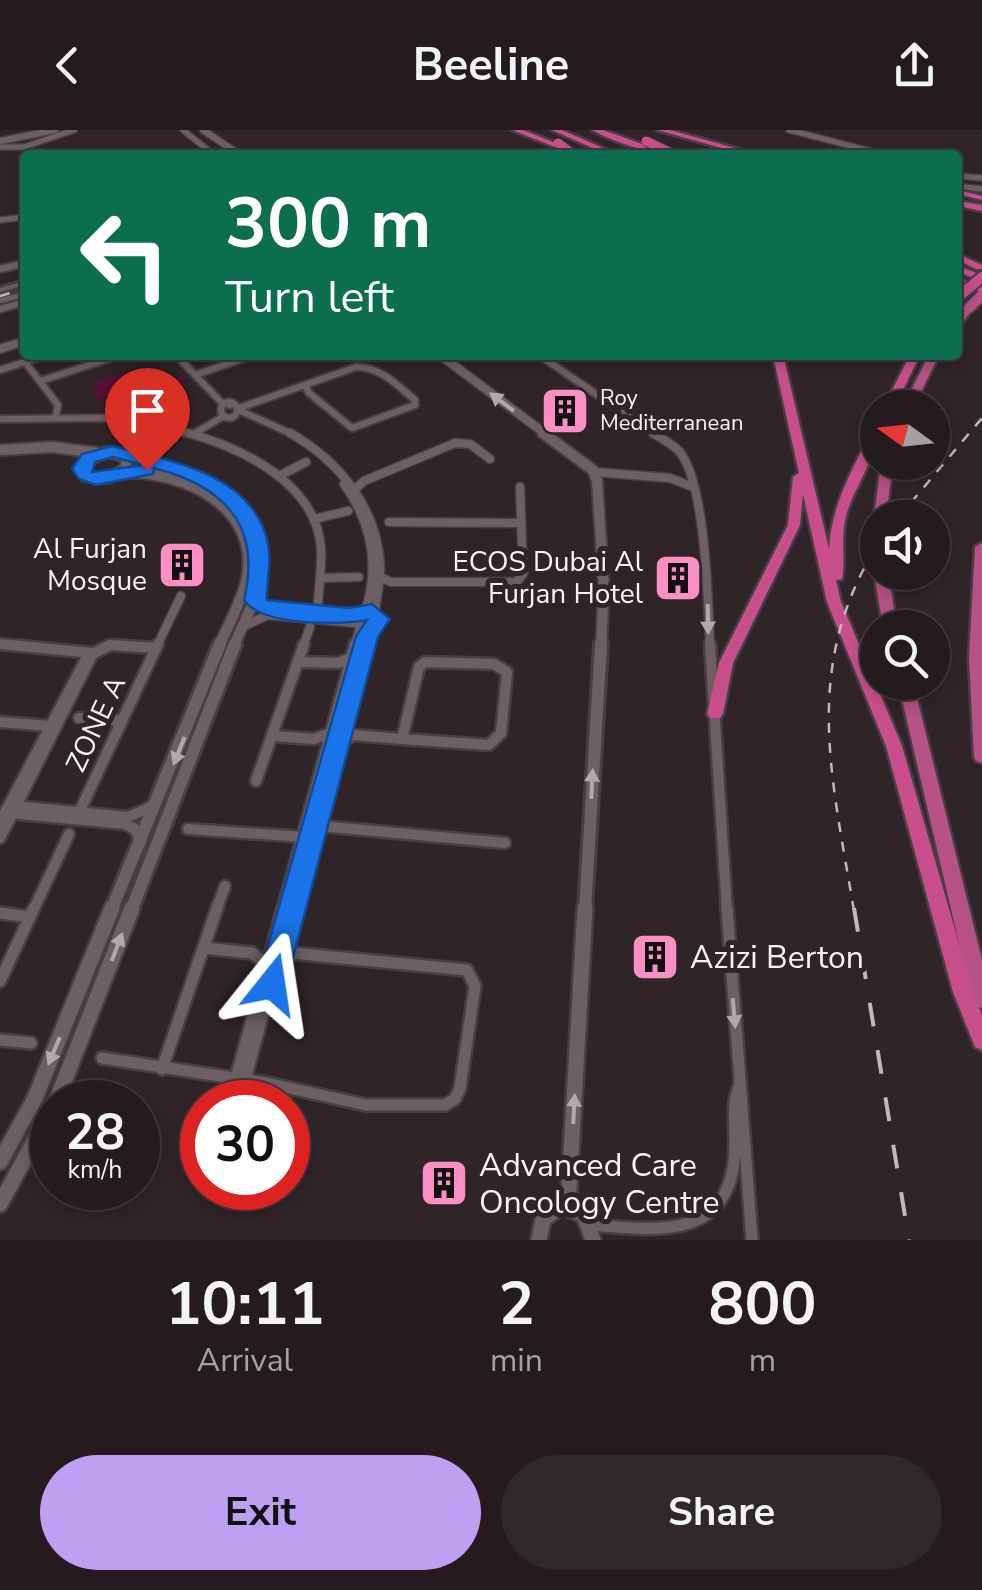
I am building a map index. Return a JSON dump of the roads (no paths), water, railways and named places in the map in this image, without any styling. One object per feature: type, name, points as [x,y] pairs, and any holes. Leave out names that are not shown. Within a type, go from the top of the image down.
[{"type":"highway","points":[[516,130],[569,150]]},
{"type":"highway","points":[[535,130],[567,150]]},
{"type":"highway","points":[[556,130],[603,150]]},
{"type":"highway","points":[[582,130],[632,150]]},
{"type":"highway","points":[[596,130],[662,150]]},
{"type":"highway","points":[[624,130],[665,150]]},
{"type":"highway","points":[[661,130],[737,150]]},
{"type":"highway","points":[[962,291],[981,272]]},
{"type":"highway","points":[[962,316],[982,296]]},
{"type":"highway","points":[[779,360],[835,606],[899,763],[963,992],[982,1040]]},
{"type":"highway","points":[[897,390],[912,360]]},
{"type":"highway","points":[[916,390],[931,360]]},
{"type":"highway","points":[[851,640],[835,566],[835,529],[844,497],[860,465]]},
{"type":"highway","points":[[715,714],[726,664],[794,525],[802,468]]},
{"type":"highway","points":[[982,547],[976,658],[982,757]]},
{"type":"highway","points":[[908,700],[982,999]]},
{"type":"street","points":[[0,144],[55,130]]},
{"type":"street","points":[[0,144],[28,146],[74,130]]},
{"type":"street","points":[[183,130],[208,150]]},
{"type":"street","points":[[203,130],[233,150]]},
{"type":"street","points":[[789,130],[867,150]]},
{"type":"street","points":[[19,137],[33,150]]},
{"type":"street","points":[[0,370],[31,360]]},
{"type":"street","points":[[40,381],[104,360]]},
{"type":"street","points":[[181,360],[227,410],[290,437],[349,491],[364,518],[372,550],[372,582],[335,738],[240,1079]]},
{"type":"street","points":[[195,375],[238,360]]},
{"type":"street","points":[[446,360],[596,477],[673,477],[689,470]]},
{"type":"street","points":[[546,360],[678,450],[689,470],[707,566],[752,1240]]},
{"type":"street","points":[[25,362],[58,405],[56,416]]},
{"type":"street","points":[[195,433],[227,410],[290,390],[307,389],[366,365],[415,402],[411,409],[352,428],[307,389]]},
{"type":"street","points":[[252,404],[252,416]]},
{"type":"street","points":[[227,410],[252,416],[294,435],[355,489],[374,527],[379,582],[364,619],[335,738]]},
{"type":"street","points":[[0,420],[56,416],[129,421],[195,433],[234,446],[281,476],[314,519],[323,552],[318,603]]},
{"type":"street","points":[[355,489],[364,481],[458,442],[470,444],[490,459]]},
{"type":"street","points":[[0,453],[52,447],[112,452],[192,472],[234,500],[260,546],[261,576],[244,626],[140,844],[35,1098],[0,1162]]},
{"type":"street","points":[[0,453],[61,455],[82,465]]},
{"type":"street","points":[[82,465],[100,453]]},
{"type":"street","points":[[122,472],[128,466],[127,456]]},
{"type":"street","points":[[281,476],[306,462]]},
{"type":"street","points":[[64,1080],[203,710],[242,596],[248,566],[247,543],[225,506],[193,483],[159,471],[122,472],[96,479],[82,472],[82,465]]},
{"type":"street","points":[[568,1206],[604,584],[596,477]]},
{"type":"street","points":[[673,477],[692,486]]},
{"type":"street","points":[[348,481],[364,481]]},
{"type":"street","points":[[379,582],[517,582],[522,574],[520,488]]},
{"type":"street","points":[[314,519],[348,511]]},
{"type":"street","points":[[389,522],[521,523]]},
{"type":"street","points":[[323,578],[360,577]]},
{"type":"street","name":"ZONE A","points":[[77,816],[181,596]]},
{"type":"street","points":[[255,600],[270,610],[364,619]]},
{"type":"street","points":[[244,626],[268,615],[364,619]]},
{"type":"street","points":[[256,782],[310,626]]},
{"type":"street","name":"ZONE A","points":[[0,644],[92,652],[110,644],[156,648]]},
{"type":"street","points":[[0,838],[8,812],[92,652]]},
{"type":"street","points":[[299,662],[338,663],[354,656]]},
{"type":"street","points":[[274,736],[354,735],[484,746],[494,743],[501,733],[507,672],[494,664],[425,662],[419,668],[402,738]]},
{"type":"street","points":[[338,663],[350,672]]},
{"type":"street","points":[[79,718],[122,721]]},
{"type":"street","points":[[0,722],[53,727]]},
{"type":"street","points":[[314,738],[354,735]]},
{"type":"street","points":[[8,812],[134,816],[160,799]]},
{"type":"street","points":[[77,816],[125,824],[136,829],[140,844]]},
{"type":"street","points":[[188,829],[309,831],[504,843]]},
{"type":"street","points":[[0,981],[69,834]]},
{"type":"street","points":[[162,1069],[224,886]]},
{"type":"street","points":[[0,913],[30,917]]},
{"type":"street","points":[[240,1079],[268,965],[278,946]]},
{"type":"street","points":[[102,1058],[240,1079],[340,1101],[392,1107],[445,1105],[455,1099],[460,1088],[475,986],[467,970],[278,946],[252,953],[204,948]]},
{"type":"street","points":[[252,953],[268,965]]},
{"type":"street","points":[[0,1040],[30,1044]]},
{"type":"street","points":[[539,1240],[546,1214],[556,1207],[568,1206],[584,1214],[592,1233],[683,1232],[719,1212],[731,1193],[734,1179],[734,1104],[740,1084]]},
{"type":"street","points":[[0,1204],[30,1150]]},
{"type":"railway","points":[[0,296],[20,290]]},
{"type":"railway","points":[[913,500],[982,418]]},
{"type":"railway","points":[[854,911],[838,814],[829,723],[839,634],[860,578]]},
{"type":"railway","points":[[854,908],[909,1240]]},
{"type":"place","name":"Roy Mediterranean","points":[[565,411]]},
{"type":"place","name":"Al Furjan Mosque","points":[[182,565]]},
{"type":"place","name":"ECOS Dubai Al Furjan Hotel","points":[[678,578]]},
{"type":"place","name":"Azizi Berton","points":[[655,957]]},
{"type":"place","name":"Advanced Care Oncology Centre","points":[[444,1183]]}]
